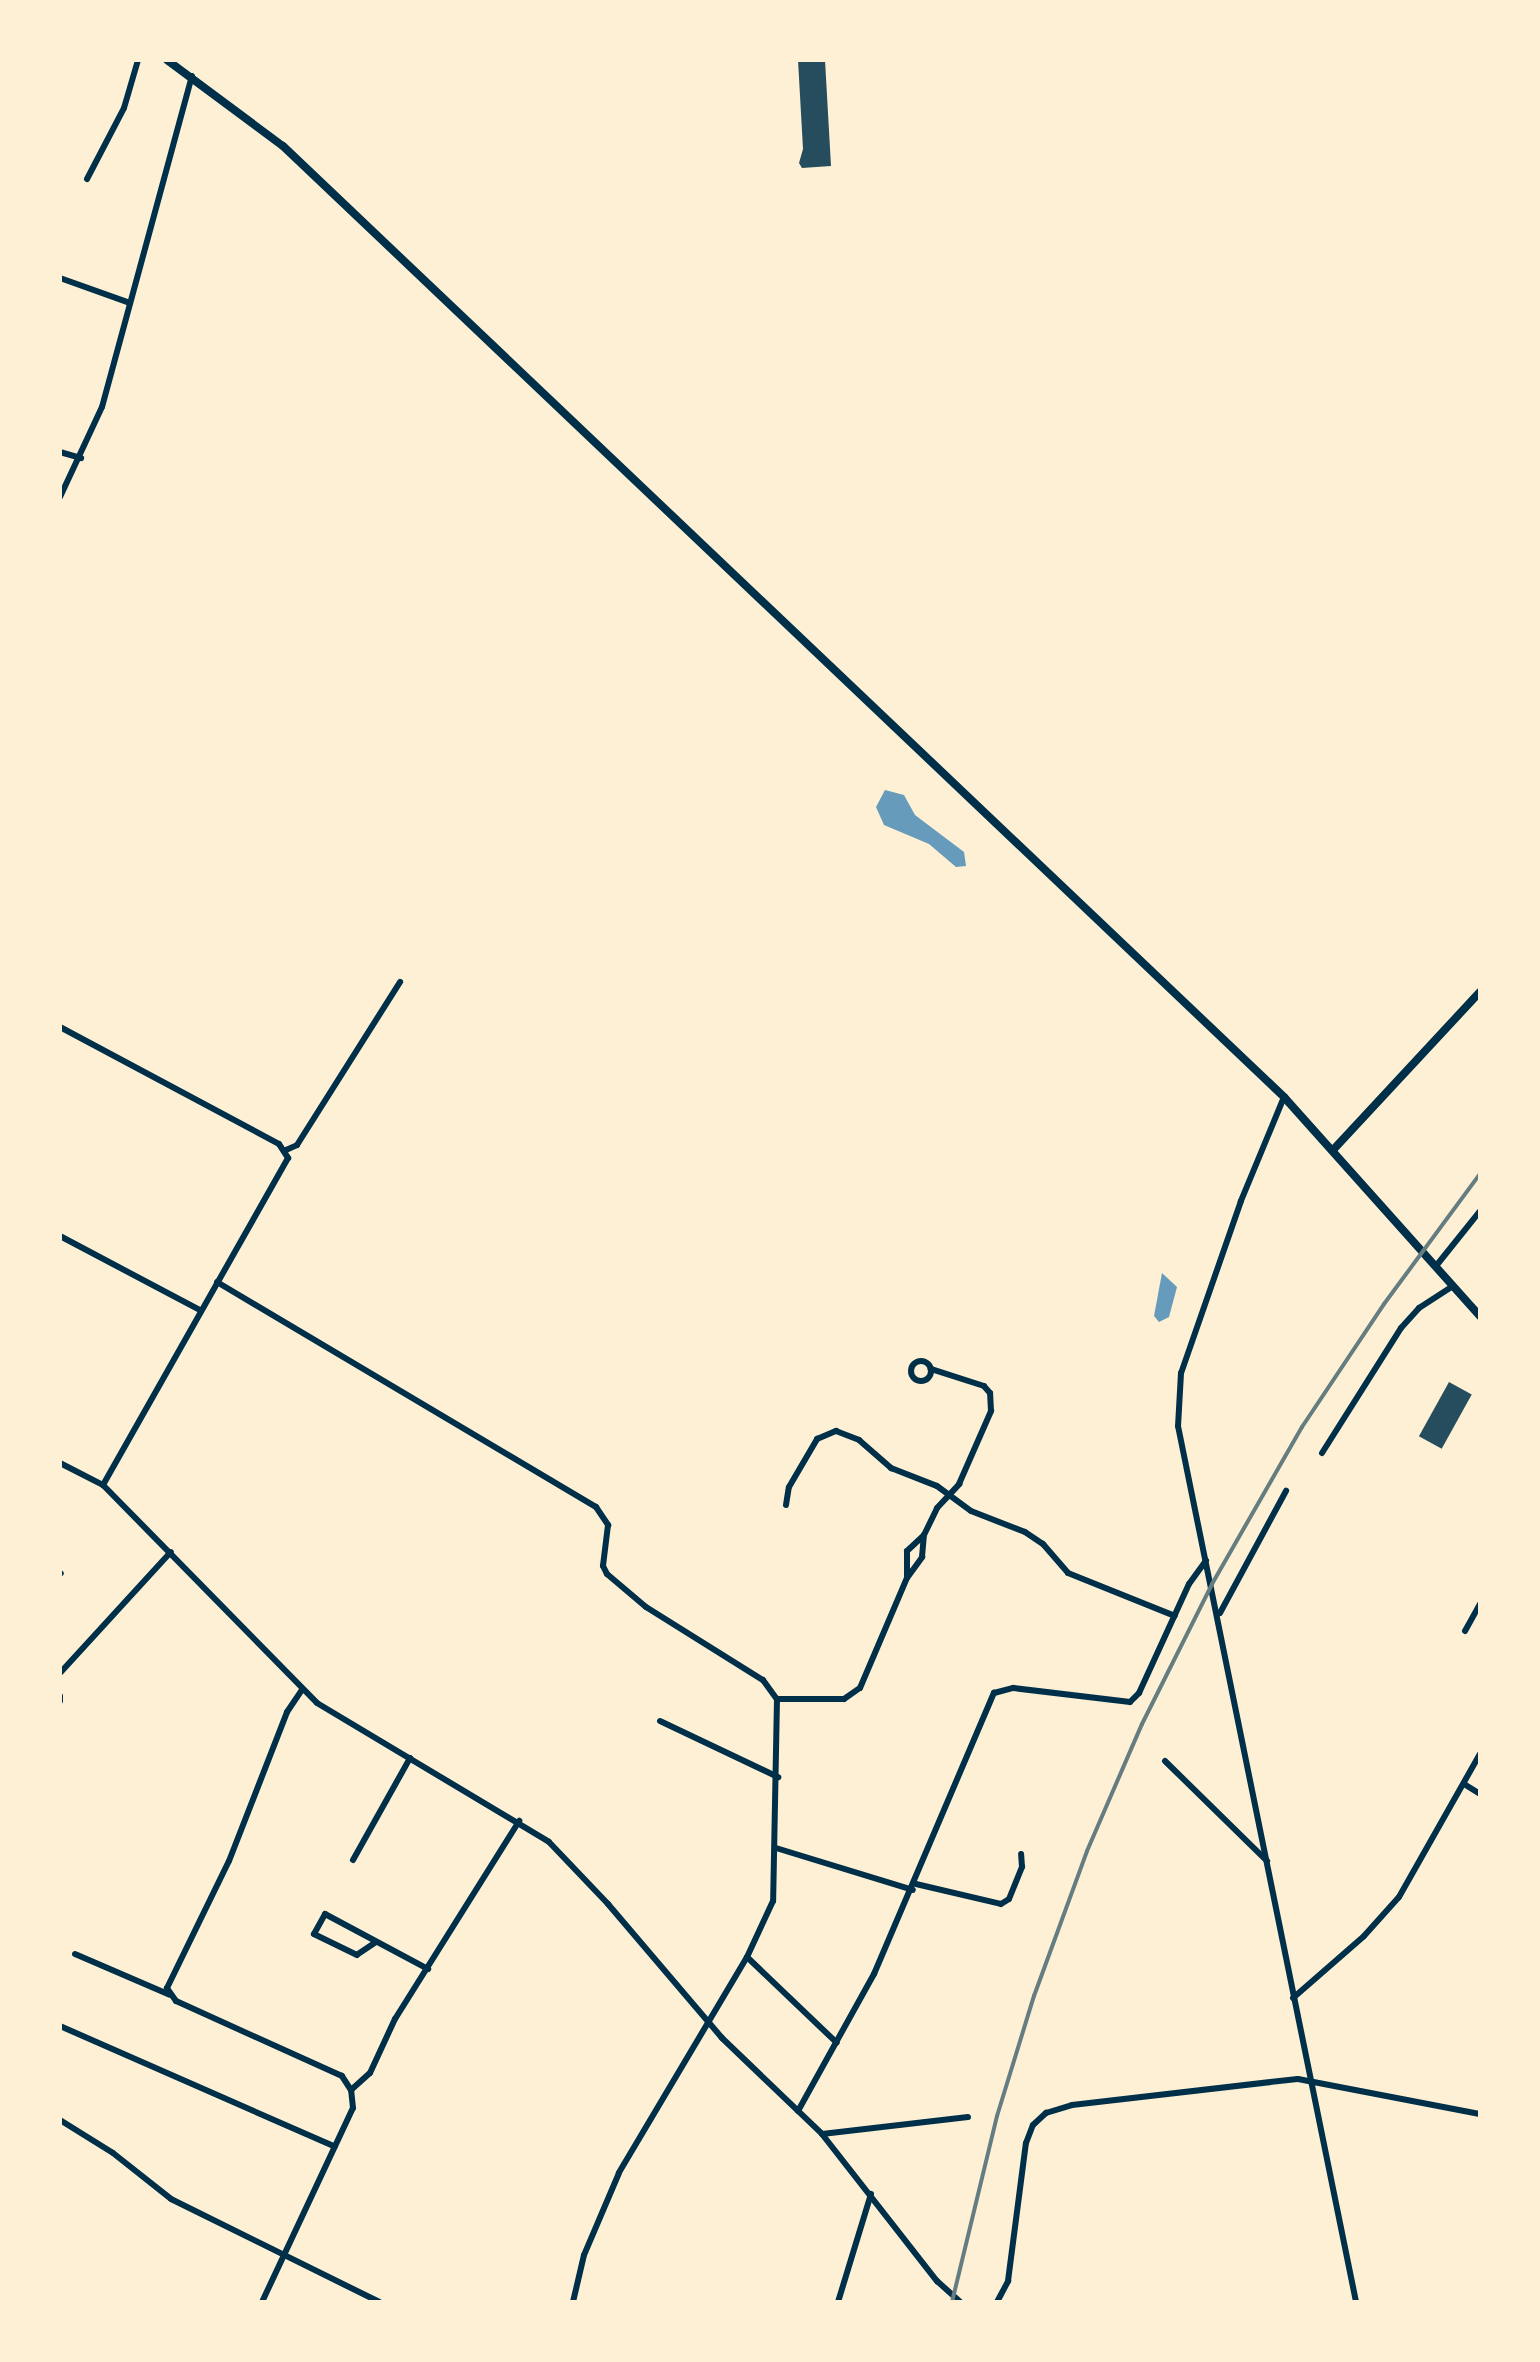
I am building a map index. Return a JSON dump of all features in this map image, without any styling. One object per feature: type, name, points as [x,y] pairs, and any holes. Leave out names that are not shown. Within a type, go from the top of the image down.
[{"type":"street","points":[[87,179],[124,108],[138,60]]},
{"type":"street","points":[[167,60],[257,125],[1284,1097],[1480,1316]]},
{"type":"street","points":[[60,496],[102,407],[192,76]]},
{"type":"street","points":[[60,278],[130,304]]},
{"type":"street","points":[[60,452],[81,458]]},
{"type":"street","points":[[286,1150],[297,1145],[400,982]]},
{"type":"street","points":[[1333,1150],[1479,994]]},
{"type":"street","points":[[60,1028],[286,1150]]},
{"type":"street","points":[[1284,1097],[1241,1200],[1181,1373],[1178,1426],[1220,1614],[1356,2302]]},
{"type":"street","points":[[103,1486],[285,1166],[286,1150]]},
{"type":"street","points":[[1436,1266],[1480,1211]]},
{"type":"street","points":[[60,1236],[200,1310]]},
{"type":"street","points":[[217,1282],[596,1507],[608,1525],[603,1566],[607,1574],[646,1607],[762,1680],[777,1699],[774,1901],[747,1957],[620,2173],[584,2255],[573,2302]]},
{"type":"street","points":[[1322,1453],[1400,1328],[1419,1308],[1453,1286]]},
{"type":"street","points":[[907,1578],[907,1552],[924,1535],[948,1494],[959,1484],[992,1403],[984,1386],[931,1369]]},
{"type":"street","points":[[786,1505],[798,1470],[817,1439],[829,1431],[859,1440],[891,1468],[1044,1544],[1068,1572],[1175,1616]]},
{"type":"street","points":[[60,1462],[103,1486],[302,1690],[518,1822],[566,1858],[708,2022],[822,2134],[937,2281],[960,2302]]},
{"type":"street","points":[[1220,1614],[1286,1491]]},
{"type":"street","points":[[777,1699],[852,1696],[860,1688],[907,1578],[922,1557],[924,1535]]},
{"type":"street","points":[[60,1673],[171,1552]]},
{"type":"street","points":[[798,2111],[837,2043],[914,1887],[994,1693],[1012,1688],[1130,1702],[1139,1693],[1189,1584],[1207,1560]]},
{"type":"street","points":[[1464,1631],[1480,1604]]},
{"type":"street","points":[[171,1996],[168,1979],[229,1861],[288,1712],[302,1690]]},
{"type":"street","points":[[660,1721],[778,1777]]},
{"type":"street","points":[[1293,1998],[1364,1936],[1399,1897],[1480,1754]]},
{"type":"street","points":[[353,1860],[410,1758]]},
{"type":"street","points":[[1165,1761],[1267,1862]]},
{"type":"street","points":[[1464,1784],[1480,1794]]},
{"type":"street","points":[[351,2090],[370,2073],[395,2019],[518,1822]]},
{"type":"street","points":[[776,1848],[914,1887],[1001,1904],[1010,1899],[1021,1854]]},
{"type":"street","points":[[376,1942],[357,1955],[314,1934],[325,1914],[428,1969]]},
{"type":"street","points":[[75,1954],[342,2076],[351,2090],[353,2108],[262,2302]]},
{"type":"street","points":[[747,1957],[837,2043]]},
{"type":"street","points":[[60,2026],[335,2147]]},
{"type":"street","points":[[997,2302],[1008,2282],[1026,2143],[1033,2126],[1046,2112],[1072,2105],[1311,2080],[1480,2114]]},
{"type":"street","points":[[822,2134],[968,2117]]},
{"type":"street","points":[[60,2120],[113,2152],[172,2198],[380,2302]]},
{"type":"street","points":[[838,2302],[871,2193]]},
{"type":"water","points":[[885,790],[904,795],[915,815],[964,852],[966,866],[956,867],[929,844],[884,825],[876,807]]},
{"type":"water","points":[[1162,1273],[1177,1287],[1169,1317],[1159,1322],[1154,1316]]},
{"type":"building","points":[[798,60],[825,60],[831,166],[802,168],[799,163],[803,149]]},
{"type":"building","points":[[1449,1382],[1472,1395],[1442,1449],[1419,1436]]},
{"type":"railway","points":[[952,2302],[997,2116],[1034,1996],[1087,1851],[1142,1724],[1212,1584],[1302,1427],[1384,1304],[1480,1174]]}]
